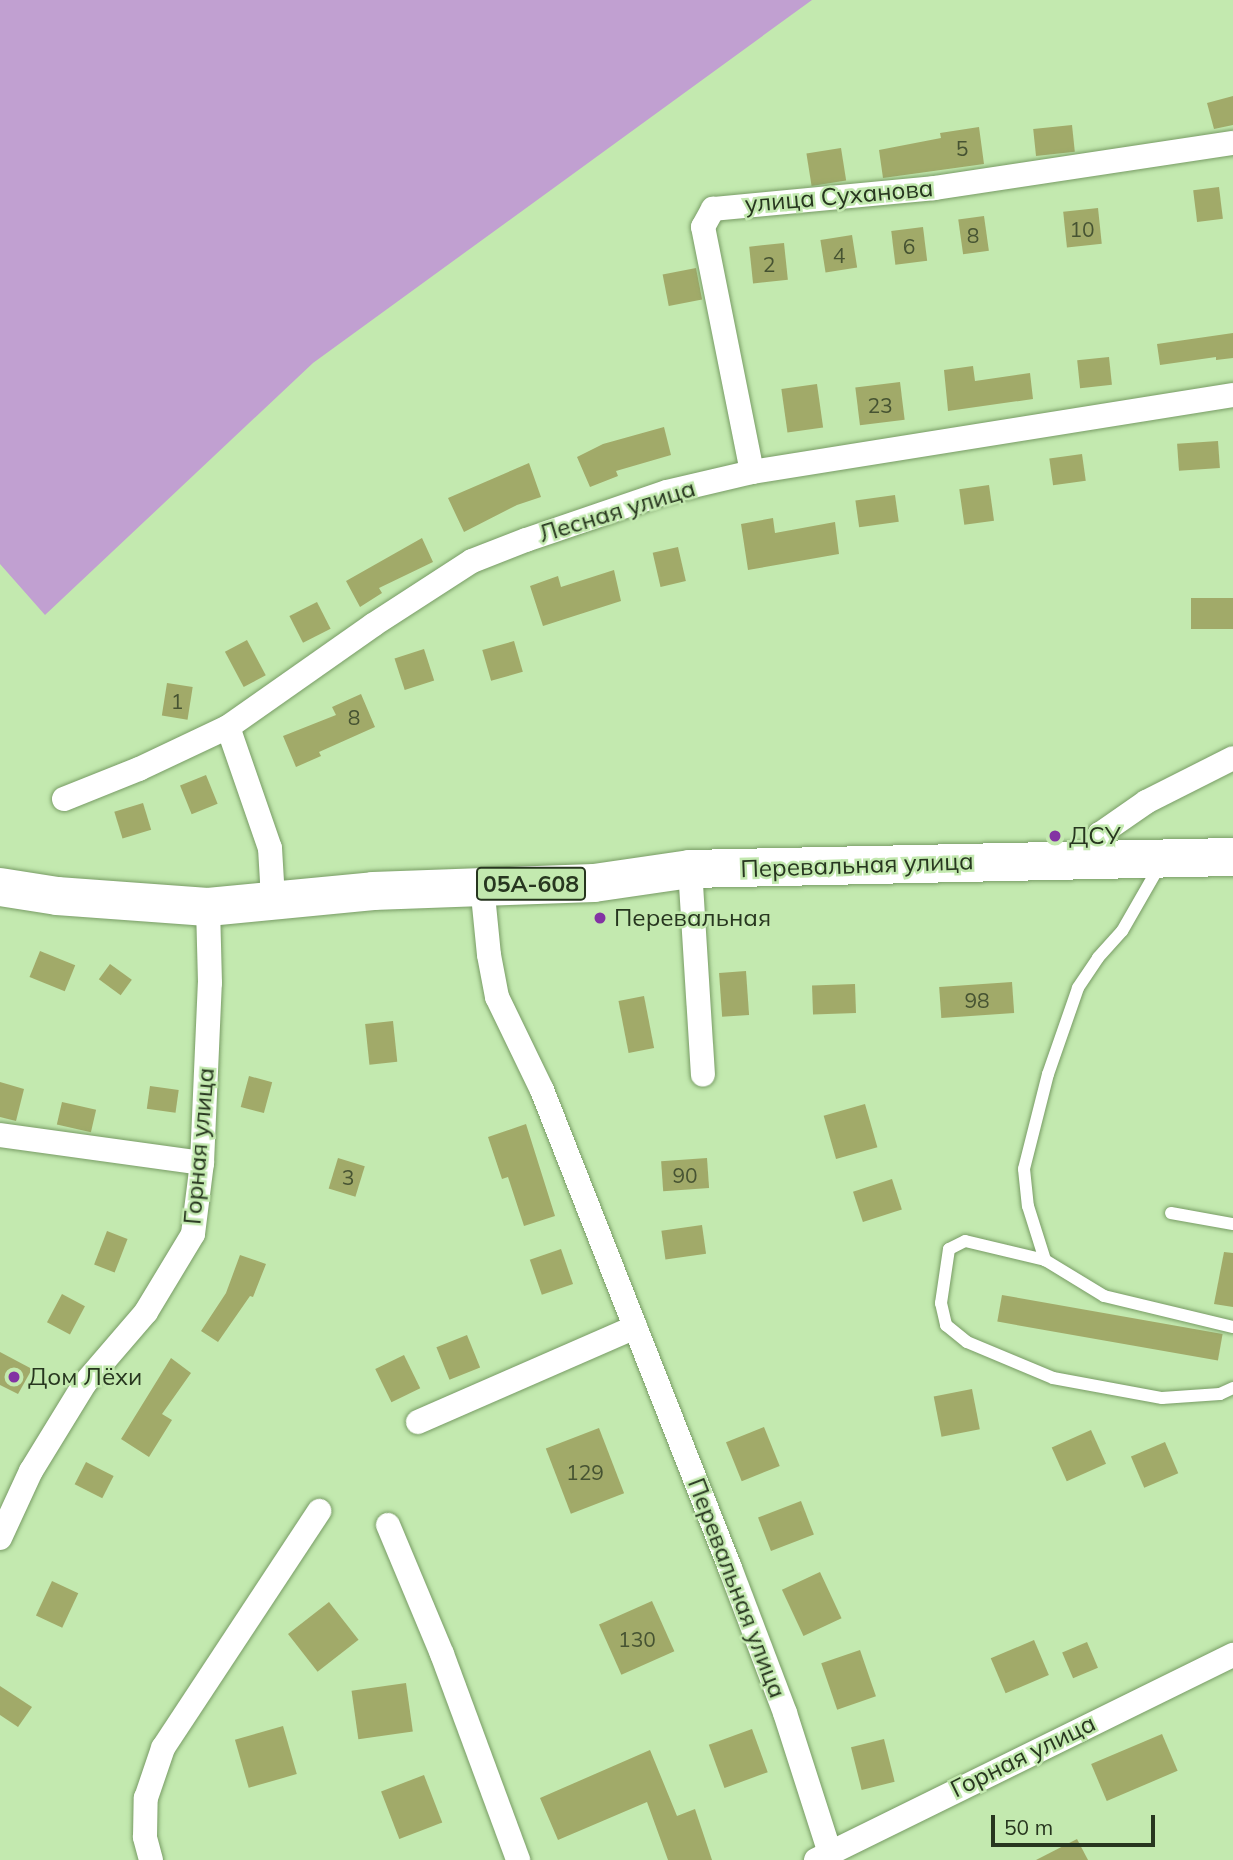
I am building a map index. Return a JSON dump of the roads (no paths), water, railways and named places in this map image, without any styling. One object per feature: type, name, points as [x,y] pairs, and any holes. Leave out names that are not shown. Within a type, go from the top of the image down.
[{"type":"highway","name":"Перевальная улица","points":[[0,887],[57,896],[208,907],[273,898],[482,885],[594,883],[690,869],[1233,857]]},
{"type":"street","name":"улица Суханова","points":[[752,472],[703,227],[713,209],[934,188],[1233,143]]},
{"type":"street","name":"Лесная улица","points":[[64,799],[139,769],[228,727],[373,625],[472,561],[667,492],[752,472],[1233,395]]},
{"type":"street","points":[[228,727],[270,848],[273,898]]},
{"type":"street","points":[[1094,859],[1100,834],[1146,802],[1233,758]]},
{"type":"street","points":[[690,869],[703,1075]]},
{"type":"street","name":"Перевальная улица","points":[[482,885],[489,954],[498,997],[542,1090],[785,1713],[823,1856]]},
{"type":"street","name":"Горная улица","points":[[0,1538],[32,1471],[85,1383],[146,1312],[193,1234],[202,1163],[210,983],[208,907]]},
{"type":"street","points":[[0,1135],[202,1163]]},
{"type":"street","points":[[418,1422],[635,1327]]},
{"type":"street","points":[[152,1860],[145,1837],[146,1798],[163,1748],[319,1511]]},
{"type":"street","points":[[388,1525],[442,1654],[518,1860]]},
{"type":"street","name":"Горная улица","points":[[823,1856],[1233,1655]]},
{"type":"lane","points":[[1045,1261],[1028,1206],[1024,1170],[1048,1074],[1078,988],[1098,958],[1122,931],[1164,859]]},
{"type":"lane","points":[[1171,1213],[1233,1224]]},
{"type":"lane","points":[[1233,1327],[1104,1296],[1045,1261],[965,1241],[948,1250],[941,1303],[946,1325],[967,1342],[1053,1378],[1162,1398],[1220,1394],[1233,1388]]},
{"type":"place","name":"ДСУ","points":[[1055,836]]},
{"type":"place","name":"Перевальная","points":[[600,918]]},
{"type":"place","name":"Дом Лёхи","points":[[14,1377]]}]
